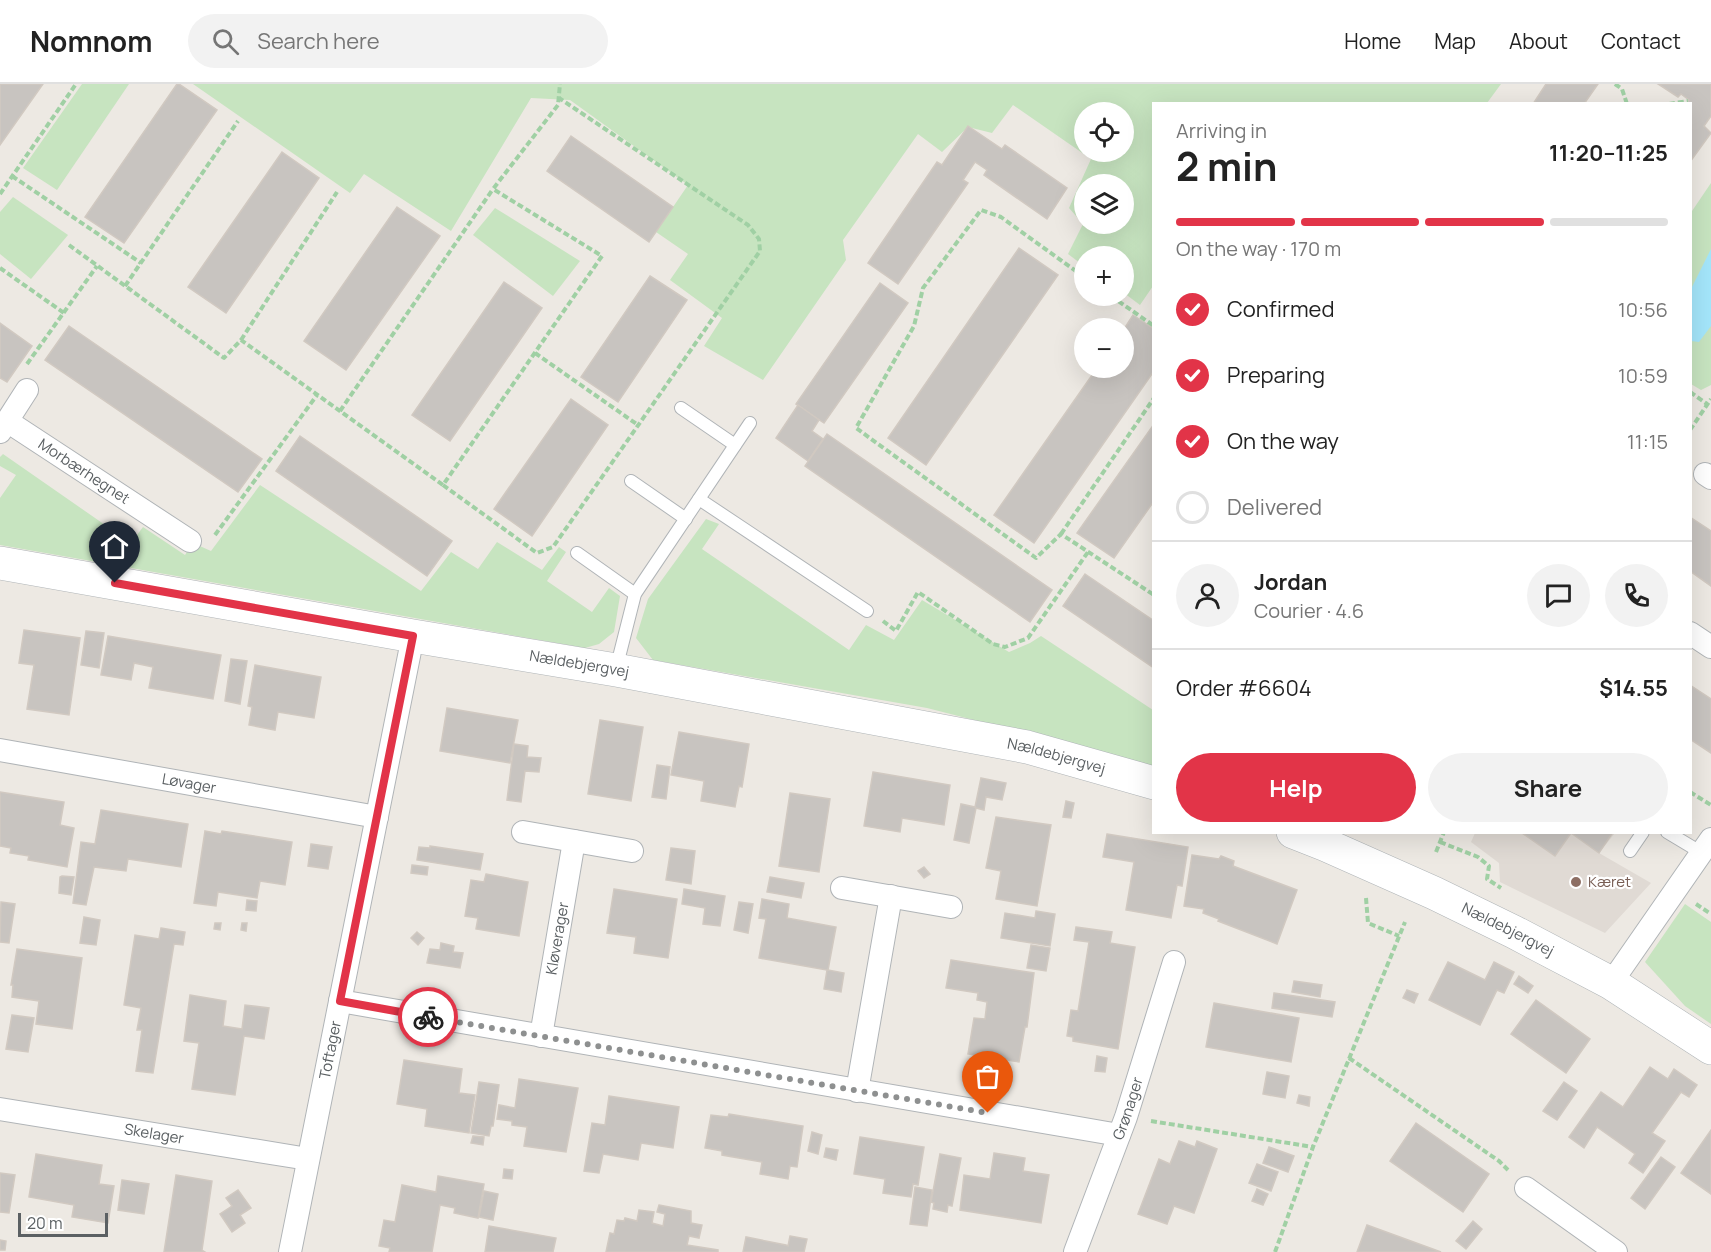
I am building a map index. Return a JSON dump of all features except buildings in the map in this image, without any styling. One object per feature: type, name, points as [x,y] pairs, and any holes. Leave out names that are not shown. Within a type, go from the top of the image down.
[{"type":"street","name":"Morbærhegnet","points":[[27,390],[4,427],[190,541]]},
{"type":"street","name":"Nældebjergvej","points":[[0,563],[616,670],[1027,747],[1152,782]]},
{"type":"street","points":[[1692,634],[1711,647]]},
{"type":"street","name":"Toftager","points":[[290,1252],[413,636]]},
{"type":"street","name":"Løvager","points":[[0,750],[377,817]]},
{"type":"street","points":[[523,832],[632,850]]},
{"type":"street","name":"Nældebjergvej","points":[[1303,834],[1329,839],[1356,858],[1434,893],[1611,982],[1711,1048]]},
{"type":"street","name":"Kløverager","points":[[540,1036],[574,841]]},
{"type":"street","points":[[1611,982],[1706,846]]},
{"type":"street","points":[[842,888],[951,907]]},
{"type":"street","points":[[857,1091],[891,896]]},
{"type":"street","name":"Grønager","points":[[1075,1252],[1122,1126],[1174,962]]},
{"type":"street","points":[[340,1001],[857,1091],[1122,1126]]},
{"type":"street","name":"Skelager","points":[[0,1109],[308,1159]]},
{"type":"street","points":[[1526,1188],[1616,1252]]},
{"type":"lane","points":[[681,408],[735,445]]},
{"type":"lane","points":[[616,670],[635,594],[750,423]]},
{"type":"lane","points":[[631,481],[686,519]]},
{"type":"lane","points":[[699,499],[867,610]]},
{"type":"lane","points":[[577,553],[635,594]]},
{"type":"lane","points":[[1630,851],[1642,834]]},
{"type":"lane","points":[[1673,834],[1706,846]]},
{"type":"path","points":[[0,194],[76,84]]},
{"type":"path","points":[[340,411],[493,189],[558,105],[560,84]]},
{"type":"path","points":[[1615,84],[1622,89],[1626,102]]},
{"type":"path","points":[[241,340],[537,553],[553,547],[760,251],[759,238],[748,225],[559,98]]},
{"type":"path","points":[[1679,102],[1688,100]]},
{"type":"path","points":[[125,286],[238,121]]},
{"type":"path","points":[[12,176],[141,263]]},
{"type":"path","points":[[443,485],[602,256],[493,189]]},
{"type":"path","points":[[69,246],[224,358],[241,340],[337,192]]},
{"type":"path","points":[[1074,270],[1001,217],[981,210],[923,288],[914,326],[856,428],[1036,558],[1061,534],[1152,401]]},
{"type":"path","points":[[27,390],[15,381],[97,266]]},
{"type":"path","points":[[0,268],[64,313]]},
{"type":"path","points":[[1125,306],[1152,325]]},
{"type":"path","points":[[535,352],[638,425]]},
{"type":"path","points":[[1692,393],[1707,404]]},
{"type":"path","points":[[190,541],[215,536],[317,395]]},
{"type":"path","points":[[1692,427],[1711,399]]},
{"type":"path","points":[[1061,534],[1152,594]]},
{"type":"path","points":[[867,610],[896,631],[918,592],[993,644],[1005,647],[1028,638],[1088,552]]},
{"type":"path","points":[[1692,793],[1711,805]]},
{"type":"path","points":[[1436,852],[1442,834]]},
{"type":"path","points":[[1440,842],[1478,856],[1489,866],[1487,879],[1503,889]]},
{"type":"path","points":[[1356,858],[1350,883],[1366,894],[1368,923],[1399,936]]},
{"type":"path","points":[[1275,1252],[1312,1147],[1404,922]]},
{"type":"path","points":[[1349,1058],[1499,1161],[1526,1188]]},
{"type":"path","points":[[1122,1126],[1312,1147]]},
{"type":"shaded area","name":"Kæret","points":[[1475,834],[1614,834],[1599,853],[1651,883],[1605,933],[1500,882],[1499,863],[1471,842]]},
{"type":"green space","points":[[82,84],[129,84],[57,190],[23,168]]},
{"type":"green space","points":[[193,84],[1501,84],[1488,102],[1152,102],[1152,287],[1140,305],[1134,300],[1134,246],[1074,246],[1074,258],[1068,254],[1078,234],[1134,234],[1134,174],[1084,174],[1090,162],[1134,162],[1134,102],[1074,102],[1074,147],[1013,105],[992,133],[968,127],[942,152],[918,134],[843,240],[846,260],[763,380],[704,346],[722,318],[670,280],[688,254],[656,232],[688,185],[570,100],[531,98],[451,231],[364,174],[350,193]]},
{"type":"green space","points":[[1711,183],[1711,385],[1701,390],[1692,385],[1692,211]]},
{"type":"green space","points":[[13,197],[68,235],[31,279],[0,254],[0,212]]},
{"type":"green space","points":[[1074,197],[1074,214],[1069,208]]},
{"type":"green space","points":[[495,208],[580,261],[553,296],[473,235]]},
{"type":"green space","points":[[3,454],[131,543],[143,527],[185,555],[193,543],[211,551],[260,485],[421,591],[451,552],[478,569],[497,542],[542,570],[559,547],[566,552],[547,581],[592,612],[609,588],[620,596],[614,632],[599,644],[585,648],[0,545],[0,498],[16,475],[0,466],[0,457]]},
{"type":"green space","points":[[706,519],[719,524],[702,549],[849,650],[866,625],[894,640],[922,600],[1009,652],[1041,636],[1152,709],[1152,766],[927,708],[653,660],[636,638],[648,599]]},
{"type":"green space","points":[[1685,904],[1711,922],[1711,1024],[1685,1006],[1645,962]]},
{"type":"water","points":[[1711,249],[1711,326],[1699,342],[1692,341],[1692,287]]},
{"type":"way so far","points":[[428,1017],[988,1113]]},
{"type":"place","name":"Kæret","points":[[1576,882]]},
{"type":"route","points":[[115,583],[413,636],[340,1001],[428,1017]]}]
